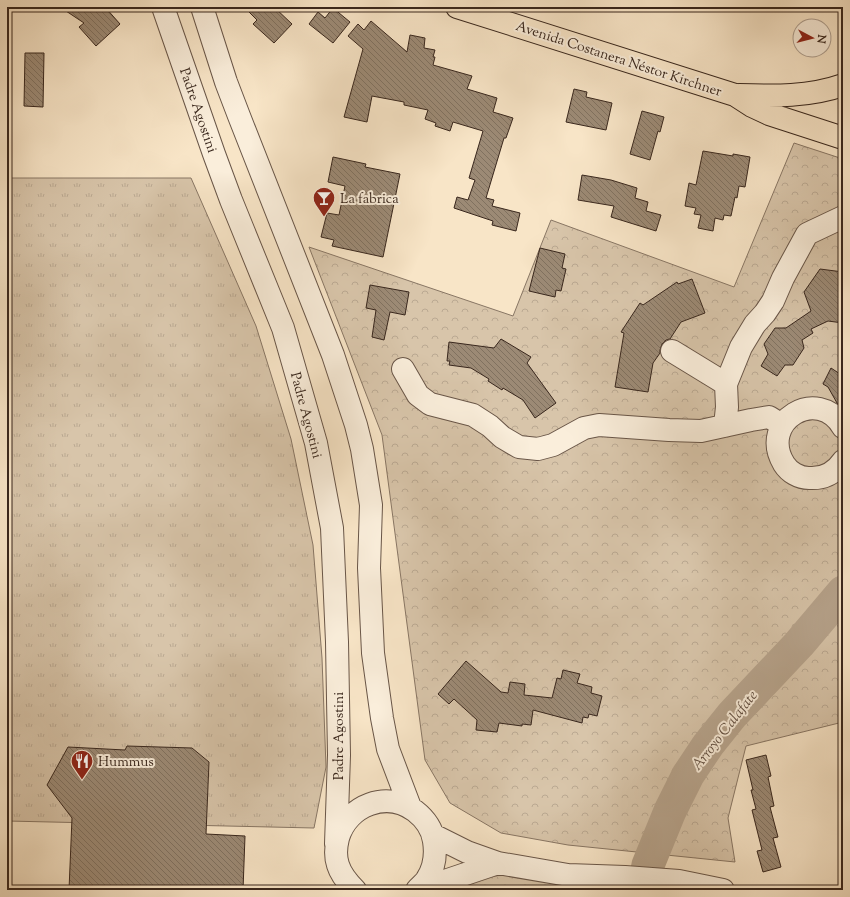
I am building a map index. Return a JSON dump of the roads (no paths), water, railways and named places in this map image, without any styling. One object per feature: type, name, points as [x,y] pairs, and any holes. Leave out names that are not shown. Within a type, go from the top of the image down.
[{"type":"main road","name":"Avenida Costanera Néstor Kirchner","points":[[457,7],[735,95],[769,114],[843,138]]},
{"type":"main road","name":"Avenida Costanera Néstor Kirchner","points":[[735,95],[794,95],[821,91],[843,85]]},
{"type":"street","name":"Padre Agostini","points":[[163,7],[231,200],[283,328],[316,443],[332,528],[337,642],[339,748],[337,854],[338,890]]},
{"type":"street","points":[[202,7],[234,103],[333,355],[356,425],[363,455],[371,504],[369,568],[373,653],[382,718],[388,749],[410,807]]},
{"type":"street","points":[[725,426],[727,407],[726,384],[740,347],[755,324],[766,313],[807,234],[843,218]]},
{"type":"street","points":[[672,351],[726,384]]},
{"type":"street","points":[[403,369],[418,395],[430,404],[473,415],[490,426],[502,437],[519,447],[538,449],[553,445],[584,428],[599,425],[701,431],[769,417],[782,425]]},
{"type":"street","points":[[843,427],[831,413],[820,409],[810,408],[799,411],[789,417],[782,425],[778,435],[777,446],[778,452],[785,467],[794,474],[804,478],[815,479],[826,476],[835,471],[843,461]]},
{"type":"street","points":[[354,890],[344,879],[337,854],[341,829],[350,816],[363,806],[379,802],[395,802],[410,807],[420,814],[428,824],[433,835],[436,850],[434,865],[427,879],[417,890]]},
{"type":"street","points":[[433,835],[467,852],[498,863],[566,882],[625,876],[723,890]]},
{"type":"street","points":[[417,890],[498,863]]},
{"type":"waterway","name":"Arroyo Calafate","points":[[643,890],[648,865],[670,811],[688,775],[708,745],[732,715],[799,644],[843,592]]},
{"type":"place","name":"La fabrica","points":[[324,218]]},
{"type":"place","name":"Hummus","points":[[82,780]]}]
